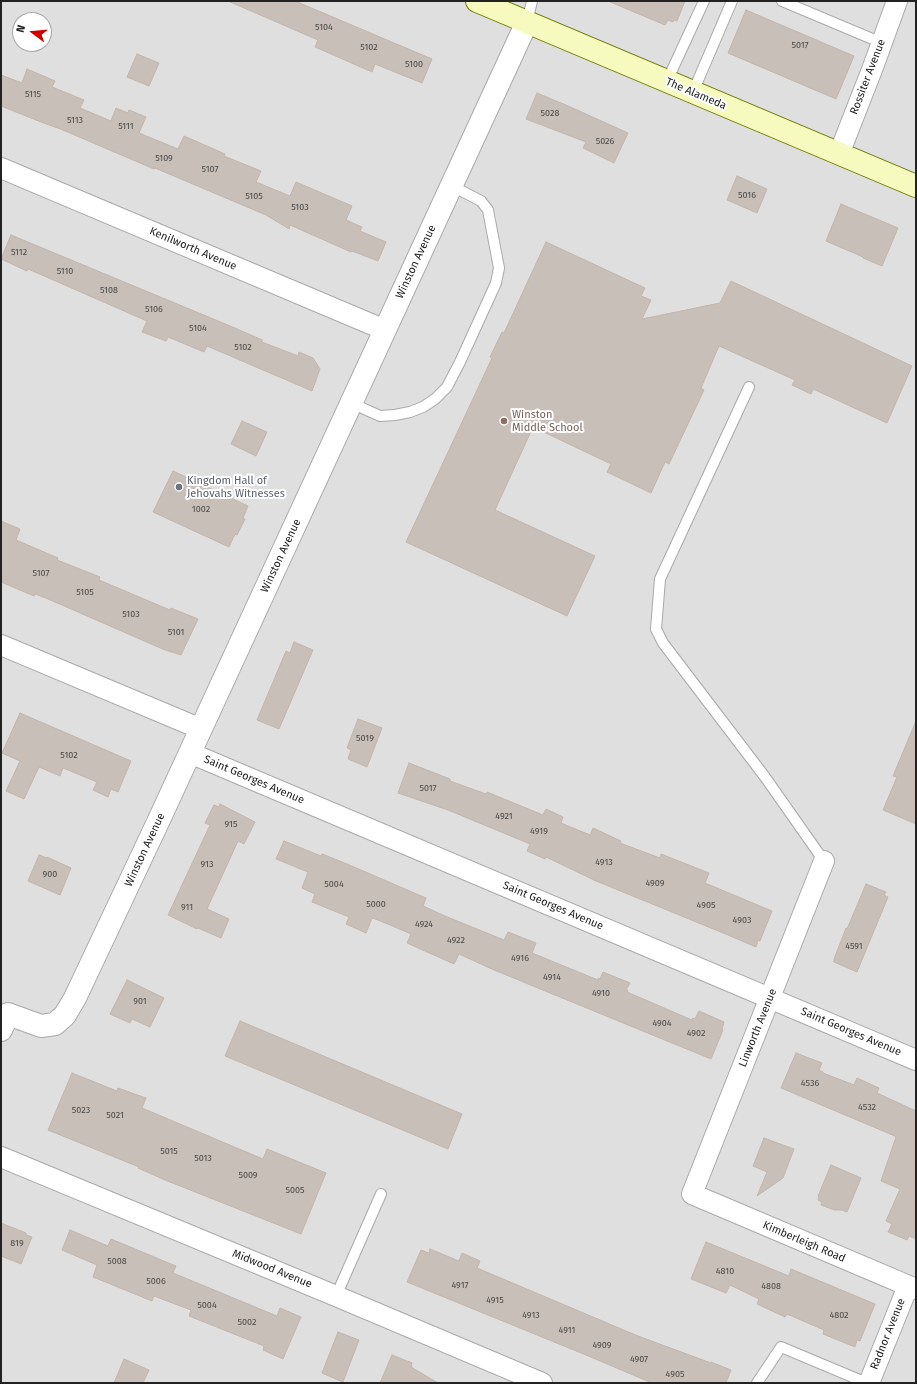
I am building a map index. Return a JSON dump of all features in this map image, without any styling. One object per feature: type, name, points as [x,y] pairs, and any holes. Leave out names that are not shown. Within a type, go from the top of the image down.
[{"type":"main road","name":"The Alameda","points":[[477,1],[916,186]]},
{"type":"street","name":"Rossiter Avenue","points":[[839,154],[897,1]]},
{"type":"street","name":"Winston Avenue","points":[[3,1018],[41,1026],[55,1024],[65,1015],[75,998],[190,753],[527,22]]},
{"type":"street","name":"Kenilworth Avenue","points":[[1,168],[385,330]]},
{"type":"street","points":[[1,645],[201,729]]},
{"type":"street","name":"Saint Georges Avenue","points":[[190,753],[916,1060]]},
{"type":"street","name":"Linworth Avenue","points":[[692,1194],[824,861]]},
{"type":"street","name":"Midwood Avenue","points":[[1,1157],[542,1383]]},
{"type":"street","name":"Kimberleigh Road","points":[[692,1194],[912,1287]]},
{"type":"street","name":"Radnor Avenue","points":[[868,1383],[912,1287]]},
{"type":"lane","points":[[527,22],[532,1]]},
{"type":"lane","points":[[667,81],[704,1]]},
{"type":"lane","points":[[693,92],[732,1]]},
{"type":"lane","points":[[782,1],[882,43]]},
{"type":"lane","points":[[351,403],[380,416],[410,412],[423,407],[435,399],[447,387],[460,362],[496,283],[499,268],[488,210],[480,201],[452,186]]},
{"type":"lane","points":[[749,387],[660,579],[656,629],[663,643],[765,777],[824,861]]},
{"type":"lane","points":[[336,1296],[381,1194]]},
{"type":"lane","points":[[758,1383],[782,1347],[868,1383]]},
{"type":"shaded area","points":[[1,1],[916,1],[916,1383],[1,1383]]},
{"type":"building","points":[[228,1],[295,1],[432,59],[422,83],[375,64],[372,72],[315,47],[318,40]]},
{"type":"building","points":[[608,1],[685,1],[677,21],[674,20],[673,22],[668,20],[665,25]]},
{"type":"building","points":[[746,10],[854,56],[836,99],[728,53]]},
{"type":"building","points":[[137,54],[159,63],[149,86],[127,77]]},
{"type":"building","points":[[27,69],[55,81],[52,87],[84,100],[80,108],[111,121],[116,108],[128,113],[129,110],[146,117],[139,133],[178,149],[184,136],[225,154],[224,156],[261,171],[256,182],[290,196],[296,182],[352,206],[346,220],[362,227],[360,231],[386,242],[378,261],[352,251],[351,252],[290,225],[289,229],[266,215],[58,128],[1,106],[1,75],[22,83]]},
{"type":"building","points":[[537,93],[628,133],[614,163],[583,148],[586,142],[526,119]]},
{"type":"building","points":[[737,176],[767,189],[757,213],[727,200]]},
{"type":"building","points":[[841,204],[898,228],[882,266],[826,241]]},
{"type":"building","points":[[11,235],[235,328],[262,340],[262,342],[298,356],[299,352],[313,358],[320,369],[312,391],[207,346],[204,352],[168,337],[166,341],[142,332],[147,321],[28,269],[27,271],[1,259]]},
{"type":"building","points":[[546,242],[645,288],[641,296],[651,300],[642,319],[720,303],[731,281],[912,366],[887,423],[813,389],[811,394],[792,385],[795,380],[719,346],[701,388],[704,390],[669,464],[665,462],[651,493],[607,472],[611,464],[533,427],[495,510],[595,556],[567,616],[406,542],[492,358],[490,357],[502,332],[504,333]]},
{"type":"building","points":[[242,421],[267,432],[256,456],[231,444]]},
{"type":"building","points":[[173,471],[248,506],[243,518],[245,519],[237,535],[235,534],[229,547],[153,512]]},
{"type":"building","points":[[1,521],[20,529],[16,540],[58,558],[57,560],[100,577],[99,580],[170,610],[171,608],[198,619],[181,655],[165,650],[48,599],[35,594],[34,596],[1,582]]},
{"type":"building","points":[[294,642],[313,650],[279,729],[257,720],[286,651],[290,653]]},
{"type":"building","points":[[20,713],[131,761],[118,792],[111,789],[108,797],[93,790],[97,782],[63,768],[60,776],[39,767],[24,799],[6,791],[20,761],[2,753]]},
{"type":"building","points":[[358,719],[382,728],[367,767],[348,759],[351,750],[347,748]]},
{"type":"building","points":[[916,721],[916,824],[883,810],[897,777],[893,776]]},
{"type":"building","points":[[409,763],[450,779],[450,781],[486,794],[487,792],[543,815],[546,809],[563,817],[561,823],[590,835],[593,828],[621,841],[620,843],[660,858],[661,854],[709,873],[705,883],[772,911],[760,941],[758,940],[756,947],[596,881],[546,857],[545,859],[527,851],[530,844],[448,810],[398,793]]},
{"type":"building","points":[[220,804],[255,822],[244,844],[238,841],[207,909],[229,919],[221,938],[198,928],[197,929],[168,915],[210,825],[205,823],[214,805],[219,807]]},
{"type":"building","points":[[284,841],[321,856],[322,854],[347,864],[426,898],[423,906],[504,940],[508,932],[536,943],[532,953],[598,980],[603,972],[630,983],[626,990],[628,990],[627,992],[692,1020],[693,1018],[695,1019],[699,1011],[724,1022],[723,1030],[711,1059],[494,970],[459,954],[454,964],[407,943],[411,934],[378,920],[372,918],[366,933],[346,924],[349,917],[312,902],[315,894],[302,888],[308,872],[276,859]]},
{"type":"building","points":[[39,855],[71,868],[60,895],[28,881]]},
{"type":"building","points":[[866,884],[886,892],[884,895],[888,897],[857,972],[834,962],[834,959]]},
{"type":"building","points":[[127,980],[164,998],[150,1027],[132,1019],[130,1023],[110,1014]]},
{"type":"building","points":[[240,1021],[462,1114],[448,1149],[225,1056]]},
{"type":"building","points":[[796,1053],[822,1063],[819,1070],[823,1073],[854,1085],[857,1078],[879,1088],[877,1093],[916,1111],[916,1239],[909,1236],[907,1240],[888,1232],[892,1224],[886,1221],[900,1189],[881,1181],[896,1137],[781,1088]]},
{"type":"building","points":[[72,1073],[117,1091],[118,1088],[146,1098],[142,1108],[263,1159],[267,1149],[326,1173],[301,1234],[165,1180],[138,1168],[139,1167],[48,1130]]},
{"type":"building","points":[[764,1138],[794,1149],[783,1178],[757,1196],[767,1172],[753,1166]]},
{"type":"building","points":[[831,1165],[861,1178],[847,1212],[842,1210],[834,1210],[821,1205],[822,1202],[818,1200],[818,1196]]},
{"type":"building","points":[[1,1223],[32,1237],[21,1264],[1,1256]]},
{"type":"building","points":[[70,1230],[108,1246],[111,1239],[176,1266],[173,1273],[277,1316],[280,1308],[301,1317],[283,1359],[263,1350],[264,1346],[189,1316],[191,1310],[154,1296],[152,1301],[93,1277],[97,1265],[62,1250]]},
{"type":"building","points":[[706,1242],[789,1276],[791,1269],[875,1304],[860,1341],[857,1340],[855,1347],[823,1334],[824,1330],[787,1314],[785,1317],[757,1304],[759,1299],[730,1285],[726,1293],[691,1279]]},
{"type":"building","points":[[430,1249],[459,1261],[462,1253],[480,1261],[477,1268],[638,1336],[731,1370],[726,1383],[652,1383],[407,1282],[421,1250],[429,1253]]},
{"type":"building","points":[[338,1332],[359,1340],[343,1382],[322,1373]]},
{"type":"building","points":[[392,1355],[412,1363],[411,1367],[438,1383],[380,1383]]},
{"type":"building","points":[[124,1359],[149,1370],[143,1383],[114,1383]]},
{"type":"place","name":"Winston Middle School","points":[[504,421]]},
{"type":"place","name":"Kingdom Hall of Jehovahs Witnesses","points":[[179,487]]}]
